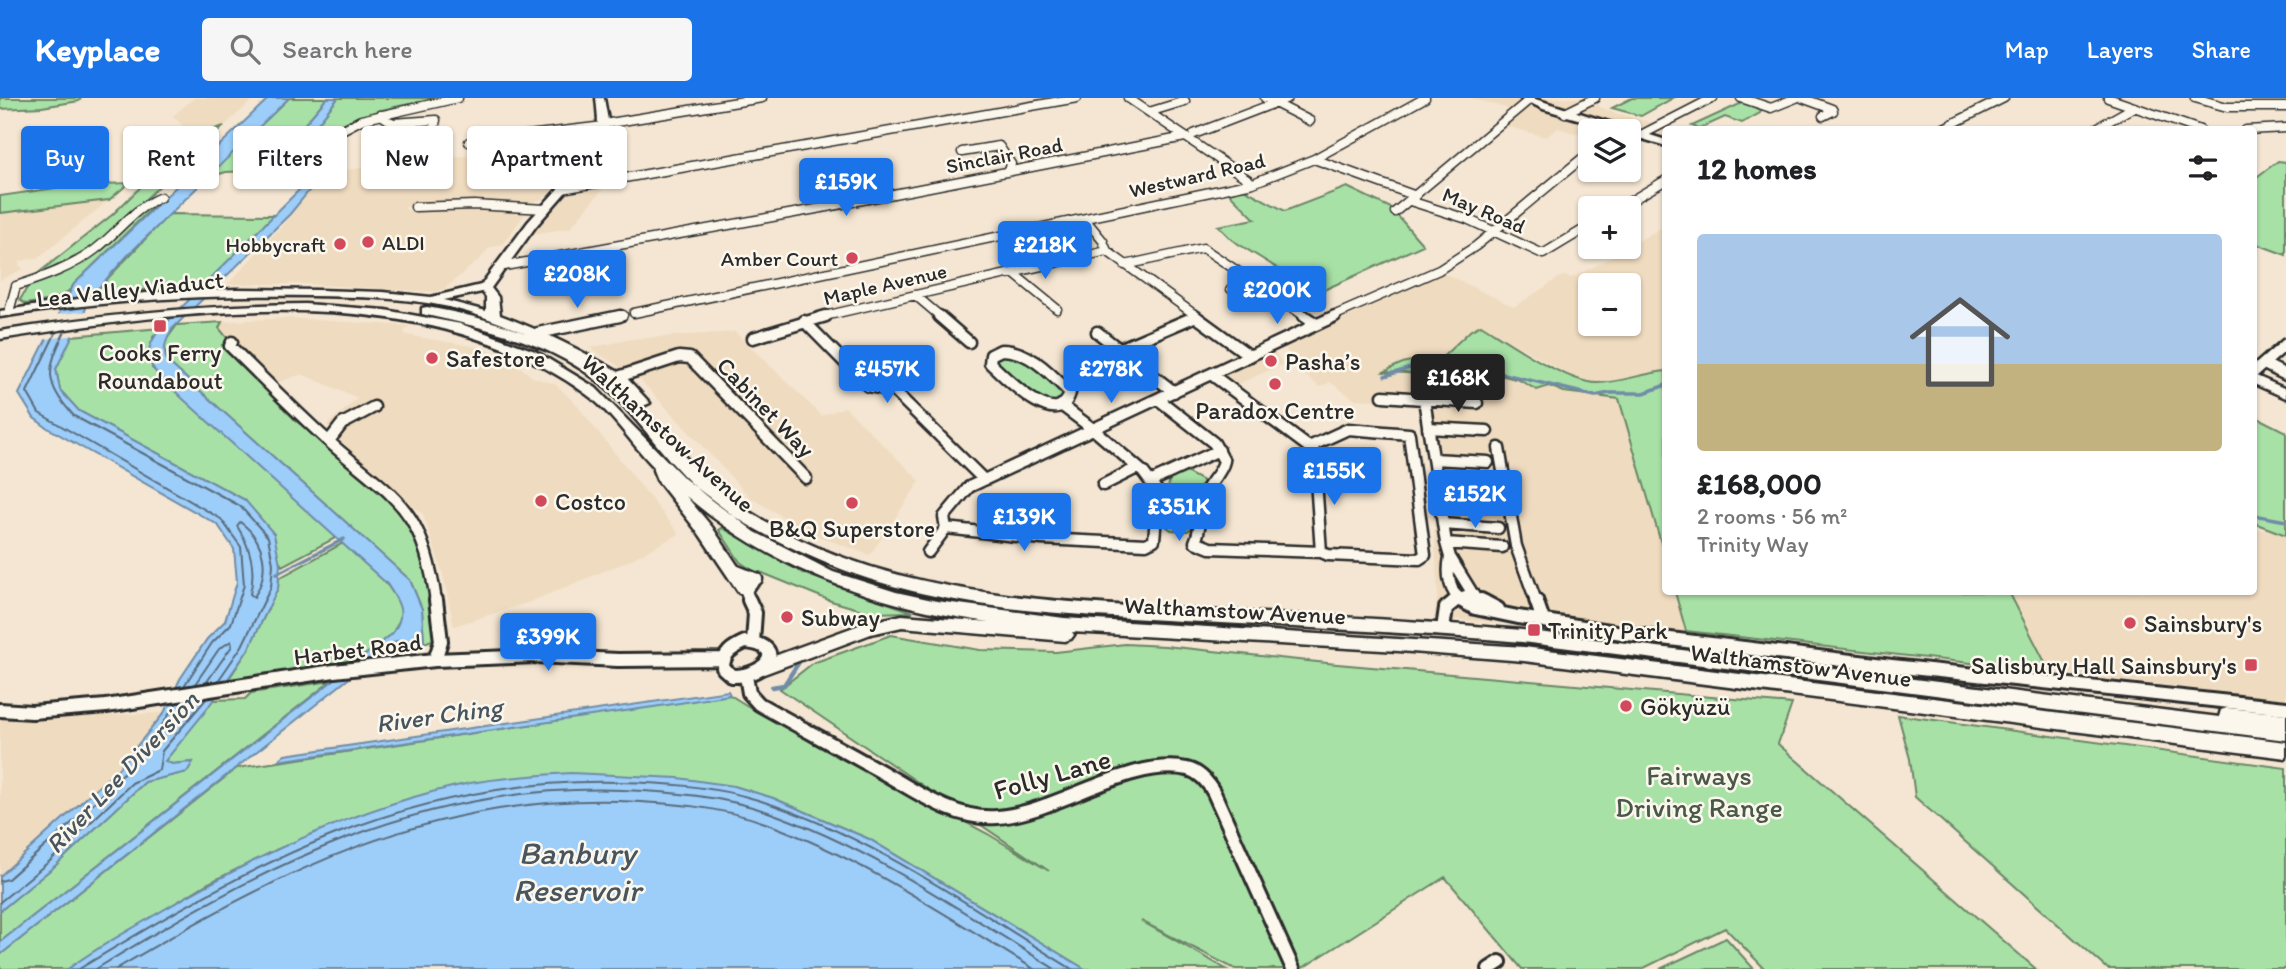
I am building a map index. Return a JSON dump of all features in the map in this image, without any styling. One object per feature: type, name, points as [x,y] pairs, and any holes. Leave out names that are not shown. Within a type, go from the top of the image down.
[{"type":"highway","name":"Lea Valley Viaduct","points":[[2,316],[265,303]]},
{"type":"highway","name":"Lea Valley Viaduct","points":[[0,335],[132,316],[265,303]]},
{"type":"highway","name":"Walthamstow Avenue","points":[[265,303],[312,310],[401,317],[482,335],[535,355],[592,392],[657,461],[729,524],[796,562],[849,584],[924,606],[967,614],[1134,630],[1439,646],[1524,654],[2286,750]]},
{"type":"highway","name":"Walthamstow Avenue","points":[[265,303],[354,303],[432,312],[494,326],[549,347],[595,373],[613,388],[631,404],[692,474],[726,501],[769,529],[824,556],[908,584],[1011,604],[1443,629],[1621,647],[2068,704]]},
{"type":"highway","points":[[0,342],[265,303]]},
{"type":"highway","points":[[618,377],[722,492],[726,501]]},
{"type":"highway","points":[[657,461],[662,477],[706,531],[732,569],[751,584]]},
{"type":"highway","points":[[764,667],[868,628],[902,621],[1040,634],[1104,636],[1134,630]]},
{"type":"highway","points":[[2068,704],[2113,704],[2286,721]]},
{"type":"highway","points":[[2068,704],[2286,733]]},
{"type":"main road","points":[[600,98],[604,125]]},
{"type":"main road","points":[[1527,99],[1585,119]]},
{"type":"main road","points":[[1641,135],[1662,142]]},
{"type":"main road","points":[[363,295],[460,309],[474,304],[486,290],[499,267],[562,189]]},
{"type":"main road","points":[[2,316],[48,307],[179,294],[265,303],[363,295],[450,297],[486,290]]},
{"type":"main road","points":[[486,290],[493,300],[492,312],[502,320]]},
{"type":"main road","points":[[407,297],[502,320],[579,353],[618,377]]},
{"type":"main road","points":[[2257,381],[2286,394]]},
{"type":"street","points":[[347,128],[381,115],[458,98]]},
{"type":"street","points":[[596,126],[762,98]]},
{"type":"street","points":[[627,178],[1077,98]]},
{"type":"street","points":[[1128,98],[1189,135],[1249,180]]},
{"type":"street","points":[[1265,98],[1310,121]]},
{"type":"street","name":"Sinclair Road","points":[[499,267],[1189,135],[1288,98]]},
{"type":"street","name":"Westward Road","points":[[634,313],[1253,183],[1314,159],[1425,98]]},
{"type":"street","points":[[1566,113],[1595,98]]},
{"type":"street","points":[[1641,135],[1713,98]]},
{"type":"street","points":[[1741,98],[1771,108],[1796,98]]},
{"type":"street","points":[[1802,98],[1832,109],[1822,116]]},
{"type":"street","points":[[1948,126],[2004,98]]},
{"type":"street","points":[[2108,98],[2189,126]]},
{"type":"street","points":[[2195,98],[2227,107],[2286,107]]},
{"type":"street","points":[[1395,212],[1514,113],[1527,99]]},
{"type":"street","points":[[1149,112],[1185,102]]},
{"type":"street","points":[[2101,126],[2134,107]]},
{"type":"street","points":[[381,115],[393,123],[436,120],[435,126]]},
{"type":"street","points":[[2257,129],[2286,128]]},
{"type":"street","points":[[962,152],[999,146],[1011,164],[1009,171]]},
{"type":"street","name":"May Road","points":[[1314,159],[1450,213],[1543,254],[1578,233]]},
{"type":"street","points":[[928,552],[946,528],[944,517],[965,489],[1316,324],[1439,270],[1493,232],[1578,162]]},
{"type":"street","points":[[1639,196],[1662,182]]},
{"type":"street","points":[[2,316],[15,284],[50,273],[94,250],[149,201],[162,197]]},
{"type":"street","points":[[415,207],[474,205],[545,209]]},
{"type":"street","points":[[1085,219],[1103,241],[1107,251],[1250,356]]},
{"type":"street","points":[[1125,265],[1203,248],[1316,324]]},
{"type":"street","name":"Maple Avenue","points":[[753,338],[804,321],[1107,251]]},
{"type":"street","points":[[1013,273],[1056,309]]},
{"type":"street","points":[[1231,289],[1252,280]]},
{"type":"street","points":[[915,295],[969,342]]},
{"type":"street","points":[[538,334],[623,315]]},
{"type":"street","points":[[1119,349],[1194,317]]},
{"type":"street","points":[[804,321],[868,386],[894,391],[984,480]]},
{"type":"street","points":[[1097,332],[1174,392]]},
{"type":"street","points":[[232,342],[230,346],[329,441],[395,498],[413,519],[424,544],[432,576],[441,633],[441,649],[435,660]]},
{"type":"street","points":[[2257,370],[2286,344]]},
{"type":"street","points":[[946,528],[1042,539],[1146,544],[1156,536],[1158,493],[1152,481],[1061,405],[1049,407],[1035,403],[990,363],[991,355],[1003,349],[1020,350],[1070,393],[1068,400],[1061,405]]},
{"type":"street","name":"Cabinet Way","points":[[618,377],[679,357],[690,358],[806,478]]},
{"type":"street","points":[[2264,364],[2286,375]]},
{"type":"street","points":[[1211,374],[1309,447],[1314,454],[1321,552]]},
{"type":"street","points":[[1383,396],[1477,403]]},
{"type":"street","points":[[1424,398],[1446,543],[1450,557],[1474,596]]},
{"type":"street","points":[[1158,399],[1219,450],[1224,467],[1204,495],[1199,535],[1195,542],[1198,545],[1210,548],[1321,552],[1328,555],[1419,559],[1424,555],[1409,434],[1348,429],[1309,447]]},
{"type":"street","points":[[329,441],[342,424],[374,407]]},
{"type":"street","points":[[1428,428],[1487,431]]},
{"type":"street","points":[[1499,448],[1516,546],[1542,620]]},
{"type":"street","points":[[1152,481],[1219,450]]},
{"type":"street","points":[[1433,459],[1488,462]]},
{"type":"street","points":[[1103,485],[1137,468]]},
{"type":"street","points":[[1436,476],[1491,479]]},
{"type":"street","points":[[1443,524],[1499,528]]},
{"type":"street","points":[[1446,543],[1502,547]]},
{"type":"street","points":[[1450,557],[1448,568],[1452,593],[1457,598]]},
{"type":"street","points":[[751,584],[755,613],[753,642]]},
{"type":"street","points":[[1443,629],[1446,608],[1457,598],[1474,596],[1495,606],[1502,613]]},
{"type":"street","name":"Walthamstow Avenue","points":[[1457,598],[1475,608],[1629,634],[1878,665],[2286,708]]},
{"type":"street","points":[[753,642],[768,650],[769,660],[764,667],[746,676],[727,673],[723,668],[723,659],[731,648],[753,642]]},
{"type":"street","name":"Harbet Road","points":[[0,710],[51,711],[148,701],[334,671],[435,660],[535,656],[618,660],[723,659]]},
{"type":"street","name":"Folly Lane","points":[[746,676],[749,693],[759,704],[941,804],[973,817],[1009,816],[1129,777],[1167,768],[1193,772],[1202,777],[1214,793],[1293,969]]},
{"type":"shaded area","points":[[194,98],[255,98],[219,128],[183,126],[173,116]]},
{"type":"shaded area","points":[[1471,98],[1578,98],[1638,119],[1578,119],[1578,134],[1558,128],[1546,137],[1503,125],[1513,110]]},
{"type":"shaded area","points":[[1641,120],[1664,126],[1662,139],[1641,132]]},
{"type":"shaded area","points":[[467,156],[467,189],[554,189],[542,199],[531,203],[483,202],[402,207],[409,211],[473,207],[522,210],[524,215],[503,244],[489,248],[444,289],[435,292],[305,284],[228,284],[291,216],[309,189],[347,189],[347,170],[361,168],[361,189],[453,189],[453,157]]},
{"type":"shaded area","points":[[603,189],[570,228],[533,234],[569,191]]},
{"type":"shaded area","points":[[109,200],[38,258],[20,261],[19,265],[23,269],[0,280],[0,213]]},
{"type":"shaded area","points":[[1662,227],[1662,382],[1594,385],[1571,376],[1481,325],[1432,367],[1408,363],[1399,365],[1466,376],[1493,373],[1519,380],[1537,390],[1549,386],[1564,392],[1619,399],[1662,547],[1662,595],[1676,595],[1690,645],[1516,624],[1434,618],[1438,595],[1434,525],[1419,402],[1354,399],[1330,382],[1320,387],[1298,370],[1285,348],[1286,345],[1443,273],[1514,307],[1562,276],[1571,278],[1578,274],[1578,336],[1641,336],[1641,273],[1581,273],[1607,259],[1641,259],[1641,239]]},
{"type":"shaded area","points":[[285,318],[409,326],[404,331],[406,335],[482,348],[511,359],[532,377],[555,384],[575,403],[679,534],[626,562],[527,603],[454,626],[443,574],[423,514],[363,464],[327,425],[358,398],[302,374],[276,383],[236,346],[239,342],[228,339],[219,327],[222,322]]},
{"type":"shaded area","points":[[735,332],[822,416],[845,407],[920,481],[870,555],[812,534],[751,498],[631,370],[620,367],[590,348],[632,339]]},
{"type":"shaded area","points":[[1270,346],[1283,364],[1236,385],[1219,372]]},
{"type":"shaded area","points":[[2257,529],[2286,532],[2286,699],[2050,672],[2011,595],[2257,595]]},
{"type":"shaded area","points":[[164,713],[118,769],[0,883],[0,714],[29,718]]},
{"type":"green space","points":[[0,98],[81,98],[79,101],[42,107],[0,109]]},
{"type":"green space","points":[[289,98],[327,98],[303,126],[260,126]]},
{"type":"green space","points":[[338,98],[445,98],[366,114],[339,126],[315,126]]},
{"type":"green space","points":[[1632,98],[1673,98],[1641,116],[1612,108]]},
{"type":"green space","points":[[1744,102],[1762,109],[1760,113],[1742,123],[1725,117],[1706,126],[1692,126]]},
{"type":"green space","points":[[233,152],[233,172],[219,174],[219,165]]},
{"type":"green space","points":[[2278,161],[2286,162],[2286,255],[2257,244],[2257,177]]},
{"type":"green space","points":[[123,183],[123,188],[109,200],[0,213],[0,196],[48,189],[109,189],[109,184]]},
{"type":"green space","points":[[1347,187],[1391,208],[1423,245],[1317,293],[1232,240],[1218,226],[1255,219],[1228,192],[1244,189],[1285,211]]},
{"type":"green space","points":[[139,189],[156,189],[93,248],[32,278],[112,215]]},
{"type":"green space","points":[[159,201],[65,294],[25,304],[20,300],[28,286],[71,266]]},
{"type":"green space","points":[[169,214],[274,215],[204,285],[93,294]]},
{"type":"green space","points":[[222,322],[219,328],[228,339],[222,345],[296,421],[344,456],[395,503],[414,531],[426,572],[437,631],[435,639],[424,643],[422,609],[410,580],[167,361],[164,343],[177,325]]},
{"type":"green space","points":[[1481,325],[1554,369],[1584,381],[1606,383],[1662,372],[1662,546],[1619,399],[1564,392],[1549,386],[1537,390],[1519,380],[1493,373],[1466,376],[1384,372],[1408,362],[1432,367],[1471,330]]},
{"type":"green space","points":[[161,328],[153,337],[152,368],[337,537],[282,566],[245,500],[79,411],[60,390],[56,369],[71,336]]},
{"type":"green space","points":[[1018,352],[1065,391],[1066,394],[1060,402],[1044,404],[993,362],[997,355]]},
{"type":"green space","points":[[2257,418],[2286,432],[2286,535],[2257,524]]},
{"type":"green space","points":[[1184,471],[1203,481],[1193,527],[1188,531],[1171,530],[1166,526],[1169,480]]},
{"type":"green space","points":[[722,528],[805,574],[913,612],[872,613],[831,601],[760,572],[758,574],[740,562],[719,530]]},
{"type":"green space","points":[[343,543],[386,583],[399,603],[403,614],[392,634],[360,659],[228,680],[248,650],[278,588],[279,578]]},
{"type":"green space","points":[[1676,595],[2011,595],[2050,672],[1686,631]]},
{"type":"green space","name":"Fairways Driving Range","points":[[891,635],[980,650],[1056,652],[1125,644],[1165,646],[1792,704],[1778,744],[2036,969],[1765,969],[1725,928],[1642,969],[1522,969],[1445,877],[1301,969],[1235,969],[1141,921],[1226,969],[1085,969],[869,839],[773,798],[734,786],[470,784],[411,799],[342,822],[278,849],[207,884],[68,969],[0,969],[0,955],[237,768],[730,695],[988,834],[1049,871],[780,689],[813,663]]},
{"type":"green space","points":[[331,681],[0,942],[0,911],[56,865],[145,782],[187,772],[192,762],[172,764],[165,761],[213,700],[245,699],[251,693]]},
{"type":"green space","points":[[1898,715],[2286,768],[2286,969],[2108,969],[1915,797],[1910,759]]},
{"type":"green space","points":[[1726,938],[1754,969],[1660,969]]},
{"type":"water","points":[[269,98],[289,98],[260,126],[240,126]]},
{"type":"water","points":[[327,98],[338,98],[315,126],[303,126]]},
{"type":"water","points":[[233,132],[233,153],[219,166],[219,146]]},
{"type":"water","name":"River Lee Diversion","points":[[174,189],[196,189],[129,254],[93,294],[56,369],[60,390],[79,411],[245,500],[274,534],[280,564],[278,588],[248,650],[204,713],[165,761],[172,764],[193,762],[187,772],[145,782],[56,865],[0,911],[0,876],[118,769],[164,713],[180,679],[207,639],[225,621],[237,582],[234,549],[218,525],[46,427],[34,418],[19,394],[74,284]]},
{"type":"water","points":[[300,189],[310,189],[290,214],[172,329],[165,345],[167,361],[410,580],[422,609],[424,643],[405,651],[405,641],[396,641],[0,955],[0,942],[392,634],[399,620],[398,603],[387,584],[157,374],[149,358],[149,349],[161,328]]},
{"type":"water","points":[[728,691],[730,695],[667,705],[277,761],[285,755]]},
{"type":"water","name":"Banbury Reservoir","points":[[571,773],[678,778],[734,786],[773,798],[869,839],[1085,969],[68,969],[110,941],[228,874],[346,820],[387,805],[470,783]]},
{"type":"pier","points":[[88,311],[75,335],[40,340],[53,315]]},
{"type":"waterway","name":"River Ching","points":[[1385,376],[1413,367],[1435,371],[1488,370],[1595,396],[1609,393],[1644,393],[1662,386]]},
{"type":"waterway","name":"River Ching","points":[[2257,516],[2286,521]]},
{"type":"waterway","points":[[276,574],[344,539]]},
{"type":"waterway","name":"River Ching","points":[[772,687],[784,685],[799,662]]},
{"type":"place","name":"ALDI","points":[[368,242]]},
{"type":"place","name":"Hobbycraft","points":[[340,244]]},
{"type":"place","name":"Amber Court","points":[[852,258]]},
{"type":"place","name":"Cooks Ferry Roundabout","points":[[160,326]]},
{"type":"place","name":"Safestore","points":[[432,358]]},
{"type":"place","name":"Pasha’s","points":[[1271,361]]},
{"type":"place","name":"Paradox Centre","points":[[1275,384]]},
{"type":"place","name":"Costco","points":[[541,501]]},
{"type":"place","name":"B&Q Superstore","points":[[852,503]]},
{"type":"place","name":"Subway","points":[[787,617]]},
{"type":"place","name":"Sainsbury's","points":[[2130,623]]},
{"type":"place","name":"Trinity Park","points":[[1534,630]]},
{"type":"place","name":"Salisbury Hall Sainsbury's","points":[[2251,665]]},
{"type":"place","name":"Gökyüzü","points":[[1626,706]]}]
